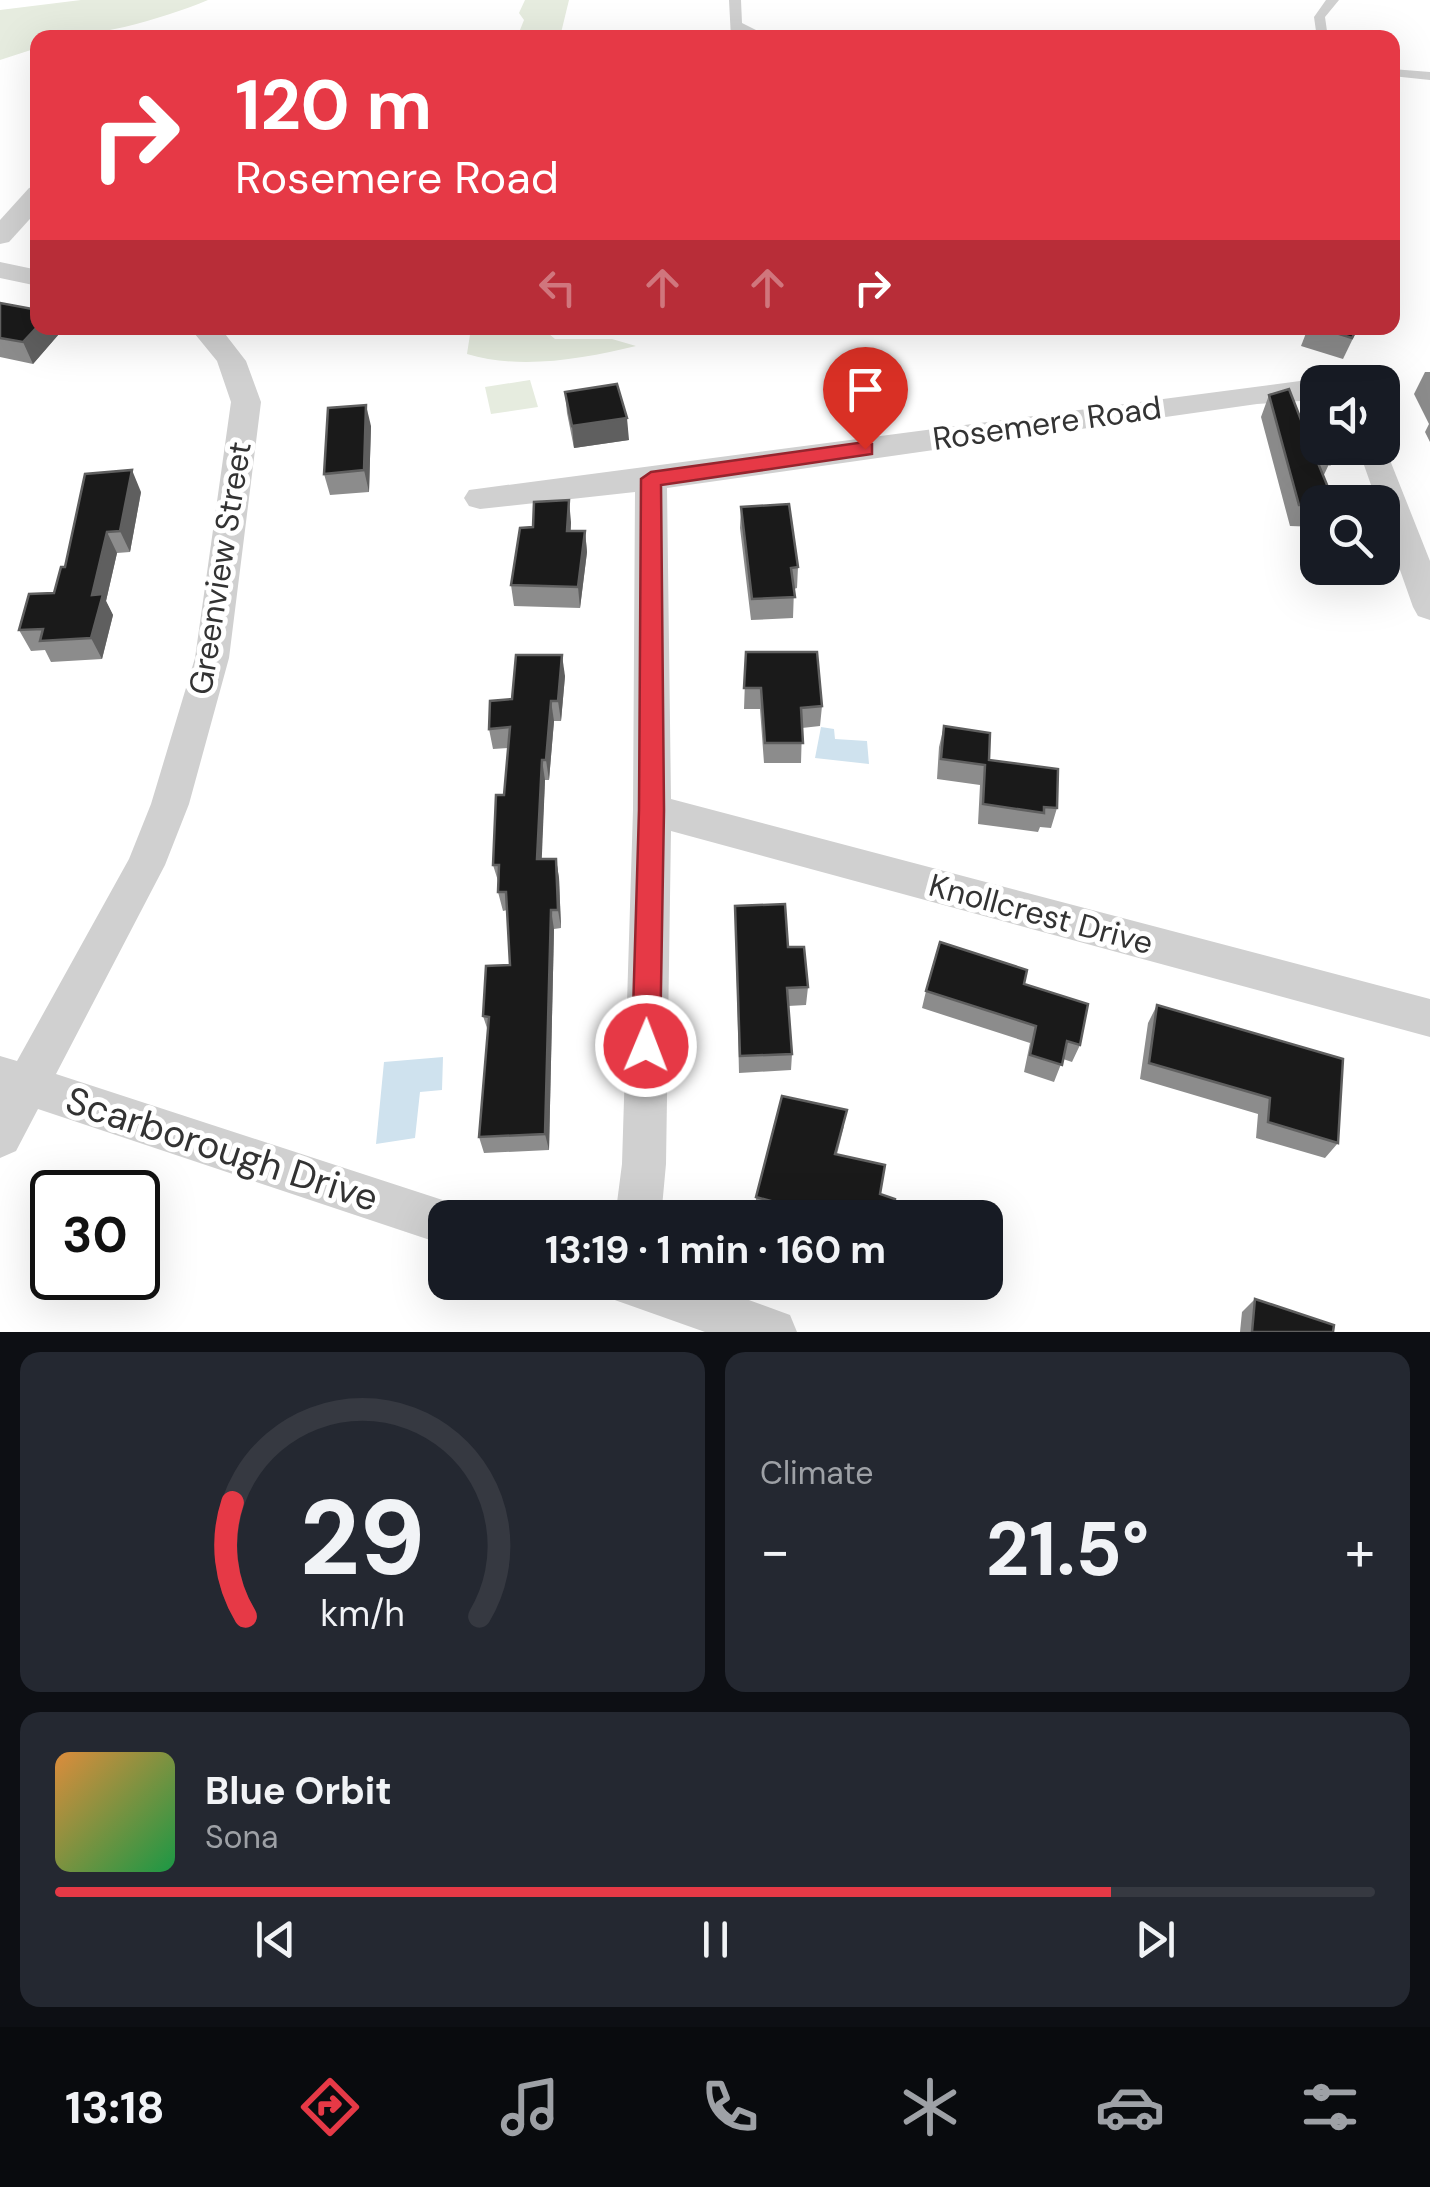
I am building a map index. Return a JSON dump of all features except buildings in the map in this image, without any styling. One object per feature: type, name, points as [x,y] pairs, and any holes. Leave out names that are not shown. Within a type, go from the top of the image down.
[{"type":"street","points":[[0,236],[30,202]]},
{"type":"street","points":[[0,270],[30,276]]},
{"type":"street","name":"Greenview Street","points":[[0,1136],[14,1081],[146,865],[170,804],[212,658],[246,402],[240,374],[211,335]]},
{"type":"street","name":"Rosemere Road","points":[[480,498],[651,479],[1300,391]]},
{"type":"street","points":[[1380,465],[1430,607]]},
{"type":"street","points":[[640,1200],[652,810],[651,479]]},
{"type":"street","name":"Knollcrest Drive","points":[[652,810],[1430,1018]]},
{"type":"street","name":"Scarborough Drive","points":[[14,1081],[428,1216]]},
{"type":"street","points":[[680,1300],[773,1332]]},
{"type":"lane","points":[[735,0],[737,30]]},
{"type":"lane","points":[[1320,30],[1318,16],[1333,0]]},
{"type":"lane","points":[[1400,73],[1430,76]]},
{"type":"shaded area","points":[[81,0],[208,0],[108,30],[30,30],[30,50],[0,60],[0,10]]},
{"type":"shaded area","points":[[525,0],[569,0],[562,30],[520,30],[524,20],[519,13]]},
{"type":"shaded area","points":[[470,335],[612,339],[636,346],[530,362],[467,354]]},
{"type":"shaded area","points":[[530,380],[538,407],[491,414],[485,387]]},
{"type":"water","points":[[821,727],[834,729],[835,739],[867,741],[869,764],[815,758]]},
{"type":"water","points":[[443,1057],[442,1090],[420,1092],[415,1138],[376,1144],[384,1062]]},
{"type":"route","points":[[646,1046],[652,810],[651,479],[865,449]]}]
